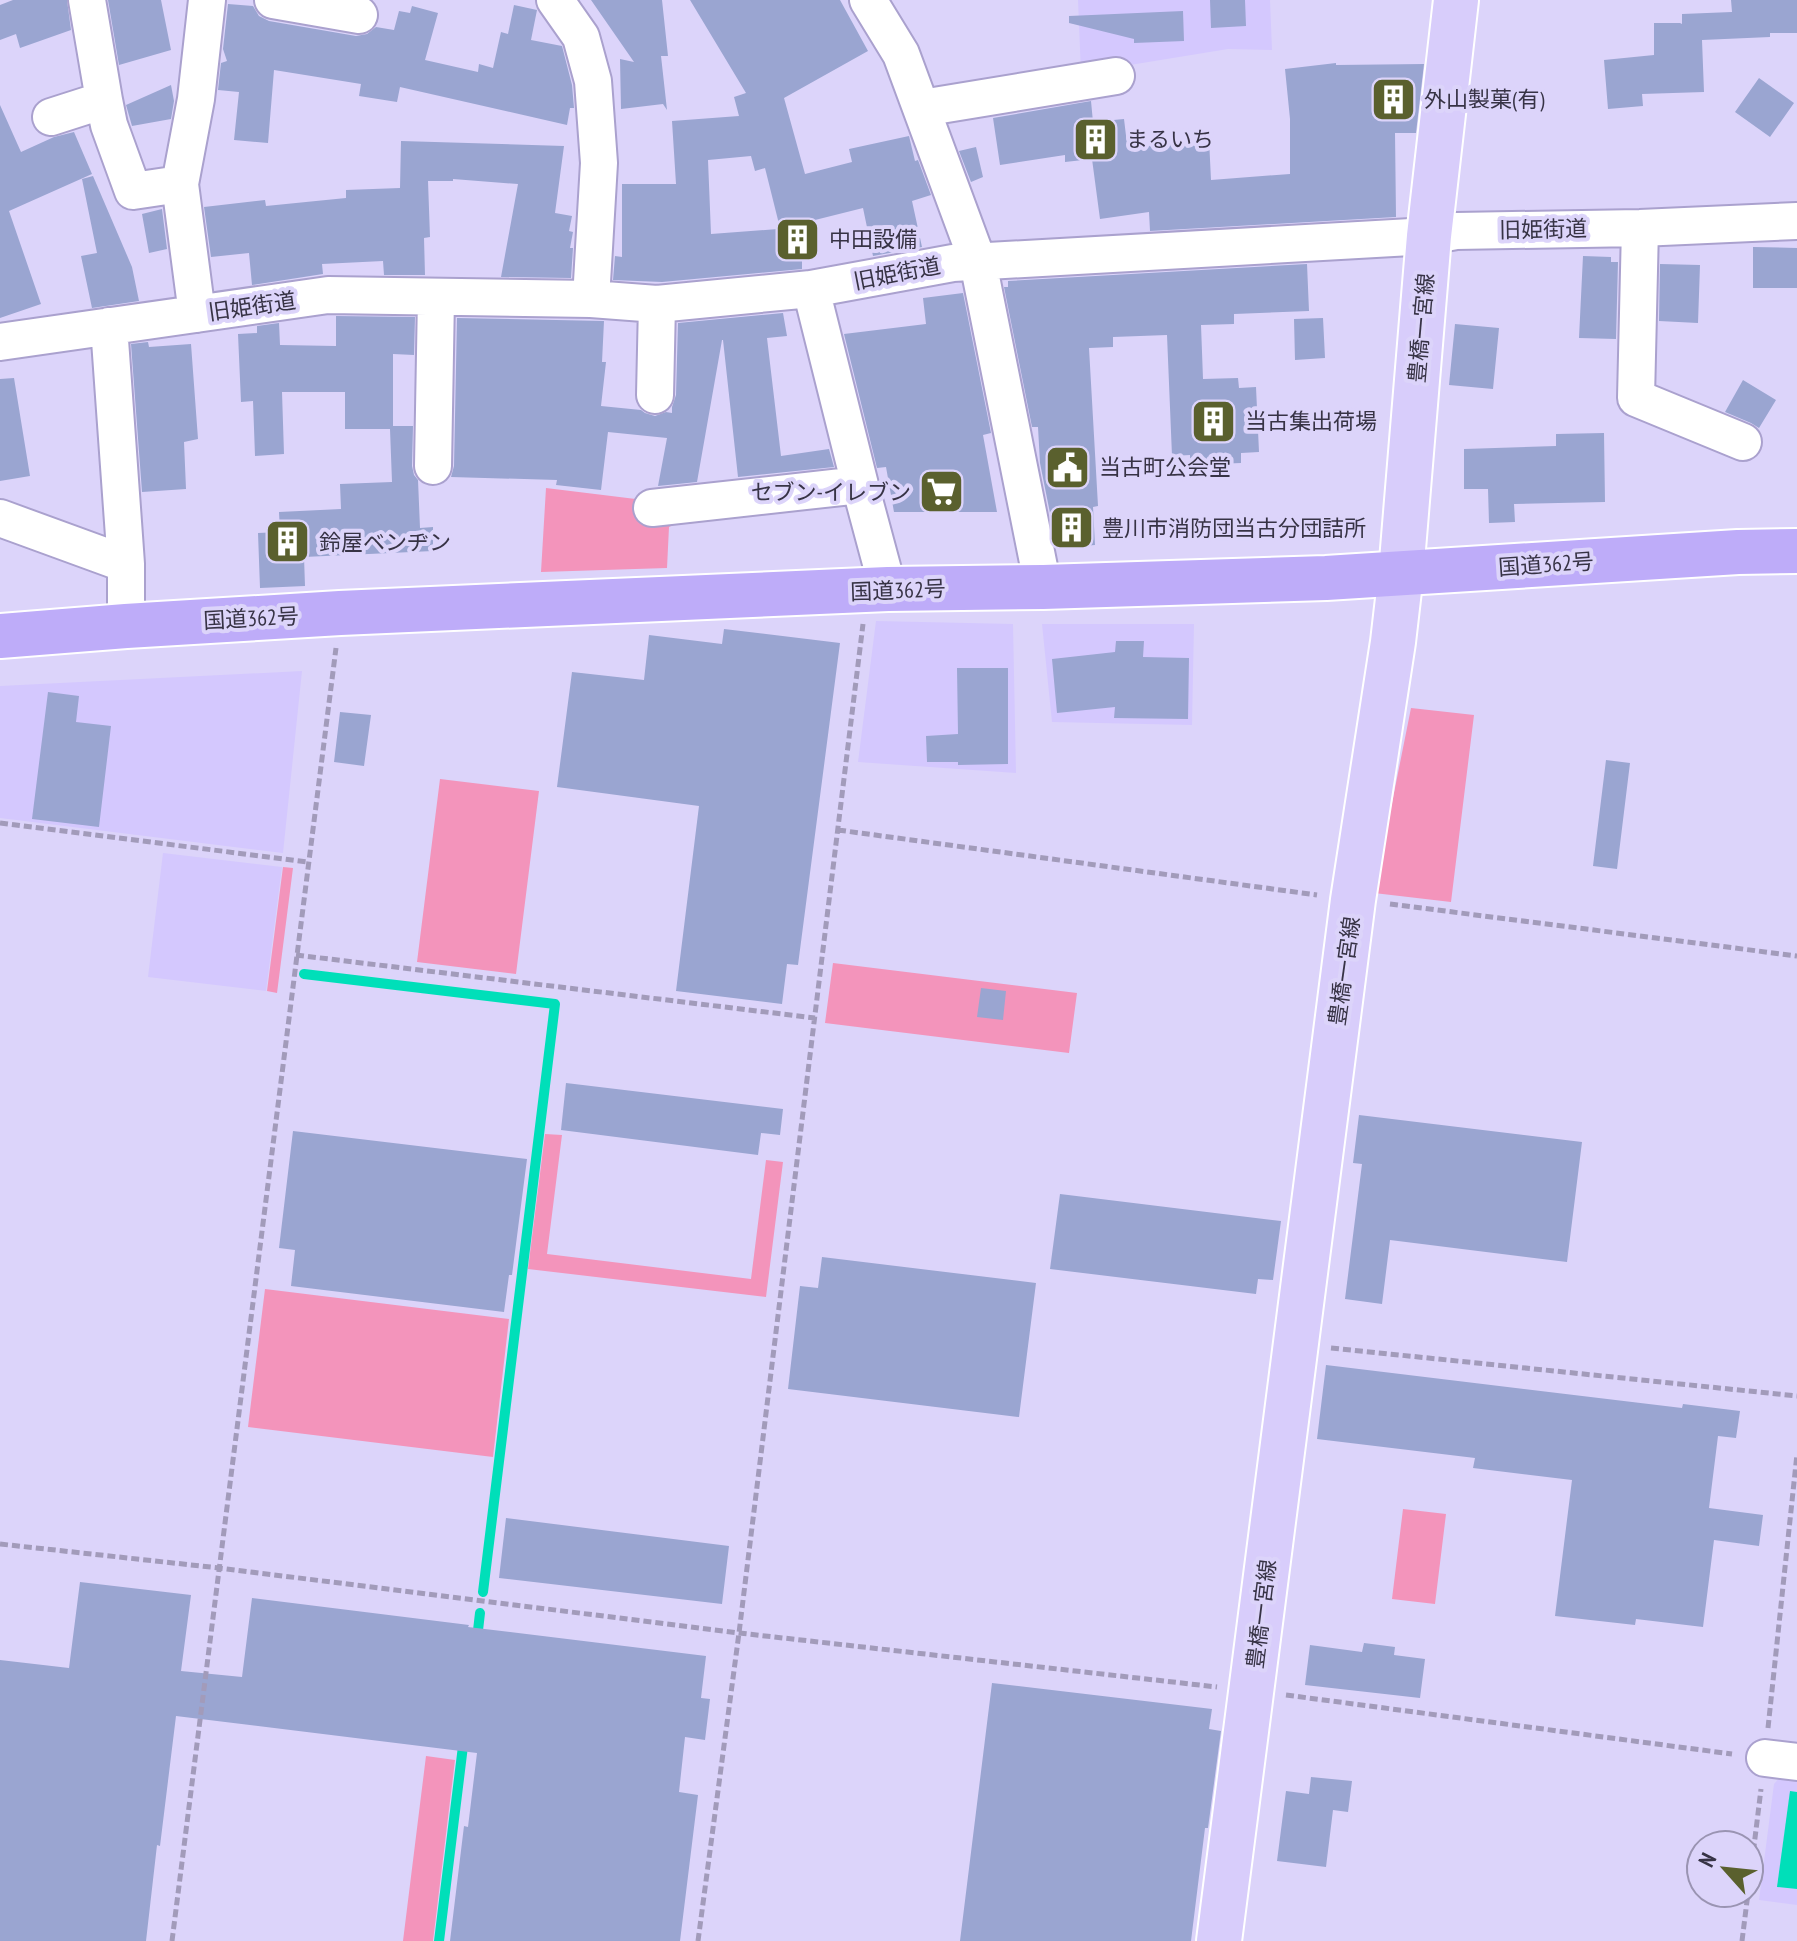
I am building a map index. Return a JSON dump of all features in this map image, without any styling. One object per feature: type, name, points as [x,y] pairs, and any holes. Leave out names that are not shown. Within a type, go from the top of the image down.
[{"type":"highway","name":"国道362号","points":[[0,636],[340,613],[878,590],[1401,573],[1797,551]]},
{"type":"main road","name":"豊橋一宮線","points":[[1219,1941],[1351,915],[1391,657],[1401,573],[1429,236],[1456,0]]},
{"type":"street","points":[[87,0],[109,125],[133,191],[180,184]]},
{"type":"street","points":[[197,314],[180,184],[196,99],[207,0]]},
{"type":"street","points":[[273,0],[359,15]]},
{"type":"street","points":[[555,0],[581,37],[593,81],[599,163],[591,299]]},
{"type":"street","points":[[868,0],[901,54],[978,262],[1043,587]]},
{"type":"street","points":[[922,108],[1116,76]]},
{"type":"street","points":[[51,117],[104,100]]},
{"type":"street","name":"旧姫街道","points":[[0,342],[328,295],[591,299],[657,304],[811,289],[953,263],[1429,236],[1456,231],[1797,221]]},
{"type":"street","points":[[1640,228],[1636,398],[1743,442]]},
{"type":"street","points":[[811,289],[860,485],[878,590]]},
{"type":"street","points":[[433,466],[436,297]]},
{"type":"street","points":[[655,395],[657,304]]},
{"type":"street","points":[[109,326],[126,564],[126,626]]},
{"type":"street","points":[[652,508],[860,485]]},
{"type":"street","points":[[0,518],[126,564]]},
{"type":"path","points":[[698,1941],[815,1018],[878,590]]},
{"type":"path","points":[[172,1941],[340,613]]},
{"type":"path","points":[[0,823],[308,862]]},
{"type":"path","points":[[296,955],[815,1018]]},
{"type":"path","points":[[1294,1344],[1797,1396]]},
{"type":"path","points":[[1764,1829],[1781,1760],[1797,1454]]},
{"type":"path","points":[[0,1544],[1251,1691],[1781,1760]]},
{"type":"path","points":[[1742,1941],[1746,1909]]},
{"type":"shaded area","points":[[1078,0],[1270,0],[1272,50],[1228,49],[1081,73]]},
{"type":"shaded area","points":[[546,488],[709,508],[669,527],[667,568],[541,572]]},
{"type":"shaded area","points":[[876,621],[1013,624],[1016,773],[858,762]]},
{"type":"shaded area","points":[[1042,624],[1194,624],[1192,725],[1052,722]]},
{"type":"shaded area","points":[[302,671],[283,853],[0,818],[0,686]]},
{"type":"shaded area","points":[[1411,708],[1474,715],[1451,902],[1374,893]]},
{"type":"shaded area","points":[[440,779],[539,791],[516,974],[417,962]]},
{"type":"shaded area","points":[[163,853],[282,867],[266,991],[148,977]]},
{"type":"shaded area","points":[[283,867],[293,868],[277,993],[267,991]]},
{"type":"shaded area","points":[[833,963],[1077,993],[1069,1053],[825,1023]]},
{"type":"shaded area","points":[[545,1134],[562,1135],[547,1254],[751,1279],[766,1160],[783,1162],[766,1297],[528,1269]]},
{"type":"shaded area","points":[[265,1289],[509,1319],[493,1457],[248,1427]]},
{"type":"shaded area","points":[[1403,1509],[1446,1514],[1435,1604],[1392,1599]]},
{"type":"shaded area","points":[[426,1756],[455,1760],[433,1941],[403,1941]]},
{"type":"shaded area","points":[[1782,1775],[1797,1777],[1797,1905],[1765,1901],[1765,1854],[1774,1784]]},
{"type":"shaded area","points":[[1790,1791],[1797,1792],[1797,1889],[1777,1887]]},
{"type":"building","points":[[13,0],[67,0],[71,30],[20,48],[16,34],[0,40],[0,5]]},
{"type":"building","points":[[108,0],[161,0],[171,50],[119,65]]},
{"type":"building","points":[[591,0],[662,0],[668,56],[661,56],[667,110],[663,104],[621,109],[620,59],[634,62]]},
{"type":"building","points":[[690,0],[840,0],[868,51],[784,98],[805,174],[852,162],[849,149],[909,136],[915,161],[918,160],[931,195],[912,201],[922,247],[873,256],[863,208],[811,221],[818,253],[802,257],[802,269],[662,282],[613,280],[615,256],[622,257],[622,184],[676,184],[672,121],[739,116],[734,97],[746,93]],"holes":[[[751,156],[755,171],[765,168],[778,229],[711,234],[708,160]]]},
{"type":"building","points":[[1210,0],[1245,0],[1246,26],[1211,28]]},
{"type":"building","points":[[1731,0],[1797,0],[1797,33],[1702,40],[1704,92],[1642,94],[1643,106],[1608,109],[1604,60],[1654,55],[1654,23],[1682,24],[1682,14],[1732,12]]},
{"type":"building","points":[[228,4],[253,6],[259,16],[269,21],[356,36],[367,34],[376,27],[394,30],[399,11],[410,13],[412,6],[438,13],[425,60],[478,72],[479,64],[493,68],[501,32],[508,34],[514,5],[537,10],[531,40],[562,46],[572,85],[574,108],[570,108],[567,125],[400,87],[397,102],[359,96],[361,84],[274,70],[268,143],[234,140],[239,92],[218,90],[221,63],[227,61],[223,49]]},
{"type":"building","points":[[1183,11],[1184,41],[1134,43],[1134,39],[1069,23],[1069,16]]},
{"type":"building","points":[[1336,63],[1424,64],[1416,133],[1395,133],[1396,217],[1150,231],[1149,212],[1100,219],[1092,159],[1065,162],[1065,155],[1000,165],[993,118],[1091,101],[1093,122],[1124,119],[1127,144],[1209,139],[1211,180],[1290,174],[1290,119],[1285,69]]},
{"type":"building","points":[[1759,78],[1794,103],[1770,137],[1735,112]]},
{"type":"building","points":[[171,85],[174,101],[171,119],[132,126],[126,105]]},
{"type":"building","points":[[0,105],[21,152],[74,132],[92,174],[9,211],[41,304],[0,318]]},
{"type":"building","points":[[401,141],[564,146],[555,213],[572,216],[569,231],[573,232],[571,278],[501,277],[518,184],[453,179],[428,181],[430,237],[424,238],[425,275],[384,275],[383,261],[322,264],[323,274],[252,285],[249,253],[211,257],[204,207],[265,200],[266,206],[346,198],[346,190],[400,188]]},
{"type":"building","points":[[976,147],[983,177],[971,182],[959,151]]},
{"type":"building","points":[[93,176],[132,267],[139,301],[92,308],[81,256],[97,253],[82,179]]},
{"type":"building","points":[[162,209],[167,249],[149,253],[142,214]]},
{"type":"building","points":[[1753,247],[1797,248],[1797,288],[1753,288]]},
{"type":"building","points":[[1583,256],[1611,257],[1611,262],[1618,262],[1616,339],[1579,338]]},
{"type":"building","points":[[1307,264],[1309,311],[1234,314],[1234,324],[1201,325],[1203,379],[1238,378],[1239,388],[1256,387],[1259,452],[1241,453],[1241,463],[1190,465],[1190,455],[1172,456],[1167,335],[1113,337],[1113,347],[1089,348],[1098,506],[1093,507],[1095,545],[1057,548],[1040,463],[1038,427],[1032,427],[1004,287],[1008,287],[1008,281]]},
{"type":"building","points":[[1660,264],[1700,265],[1698,323],[1659,321]]},
{"type":"building","points":[[963,293],[991,433],[983,435],[997,512],[894,512],[886,467],[877,468],[844,334],[926,324],[923,298]]},
{"type":"building","points":[[783,313],[787,336],[767,338],[781,456],[829,449],[834,467],[738,477],[722,340],[697,482],[658,486],[667,438],[608,432],[601,490],[556,485],[557,480],[451,477],[454,466],[457,318],[604,321],[602,362],[606,362],[601,406],[641,410],[655,416],[672,413],[676,395],[678,323]]},
{"type":"building","points":[[336,316],[415,317],[414,355],[393,354],[393,426],[413,426],[412,466],[418,480],[420,528],[433,527],[433,551],[304,557],[305,586],[260,588],[258,533],[280,532],[279,512],[341,509],[340,484],[392,482],[390,429],[345,429],[345,392],[282,392],[284,454],[255,456],[253,401],[241,402],[238,334],[257,333],[257,326],[279,323],[280,345],[336,346]]},
{"type":"building","points":[[1323,318],[1325,358],[1295,360],[1294,319]]},
{"type":"building","points":[[1455,324],[1499,328],[1493,389],[1449,385]]},
{"type":"building","points":[[148,342],[149,347],[191,344],[198,439],[184,442],[186,489],[142,492],[131,344]]},
{"type":"building","points":[[14,378],[30,476],[0,481],[0,379]]},
{"type":"building","points":[[1743,380],[1776,400],[1759,428],[1725,412]]},
{"type":"building","points":[[1604,433],[1605,502],[1514,504],[1515,522],[1489,523],[1488,489],[1464,489],[1464,449],[1556,446],[1556,434]]},
{"type":"building","points":[[724,629],[840,643],[798,965],[787,964],[782,1004],[676,991],[699,806],[557,787],[572,672],[644,680],[649,635],[722,644]]},
{"type":"building","points":[[1116,641],[1144,641],[1143,657],[1189,658],[1188,719],[1114,718],[1115,707],[1057,713],[1052,659],[1115,652]]},
{"type":"building","points":[[957,668],[1008,668],[1008,764],[927,762],[926,736],[958,734]]},
{"type":"building","points":[[48,692],[79,696],[76,722],[111,726],[99,827],[32,819]]},
{"type":"building","points":[[340,712],[371,715],[364,766],[334,762]]},
{"type":"building","points":[[1606,760],[1630,763],[1617,869],[1593,866]]},
{"type":"building","points":[[981,988],[1006,991],[1003,1020],[977,1017]]},
{"type":"building","points":[[566,1083],[783,1109],[780,1135],[761,1133],[758,1155],[561,1130]]},
{"type":"building","points":[[1359,1115],[1582,1142],[1567,1262],[1390,1240],[1382,1304],[1345,1299],[1362,1164],[1353,1163]]},
{"type":"building","points":[[293,1131],[527,1159],[512,1275],[509,1275],[504,1312],[291,1286],[295,1250],[279,1248]]},
{"type":"building","points":[[1060,1194],[1281,1221],[1273,1280],[1258,1279],[1256,1294],[1050,1269]]},
{"type":"building","points":[[822,1257],[1036,1283],[1019,1417],[788,1389],[800,1286],[818,1288]]},
{"type":"building","points":[[1326,1365],[1682,1408],[1683,1404],[1740,1411],[1736,1438],[1718,1436],[1709,1508],[1763,1515],[1759,1546],[1714,1540],[1703,1627],[1636,1619],[1635,1625],[1555,1616],[1572,1480],[1473,1468],[1475,1458],[1317,1439]]},
{"type":"building","points":[[506,1518],[729,1546],[722,1604],[499,1578]]},
{"type":"building","points":[[80,1582],[191,1595],[181,1671],[242,1677],[252,1598],[706,1656],[701,1698],[710,1699],[705,1740],[685,1737],[679,1792],[698,1795],[680,1941],[450,1941],[464,1826],[468,1827],[477,1753],[176,1716],[146,1941],[0,1941],[0,1660],[69,1668]]},
{"type":"building","points":[[1364,1643],[1395,1647],[1394,1655],[1425,1659],[1420,1698],[1305,1685],[1310,1645],[1362,1652]]},
{"type":"building","points":[[992,1683],[1212,1709],[1209,1729],[1221,1731],[1191,1941],[960,1941]]},
{"type":"building","points":[[1311,1777],[1352,1781],[1348,1812],[1333,1810],[1326,1867],[1277,1861],[1286,1791],[1309,1794]]},
{"type":"waterway","points":[[304,974],[555,1004],[483,1592]]},
{"type":"waterway","points":[[477,1639],[480,1613]]},
{"type":"waterway","points":[[439,1941],[464,1738]]},
{"type":"place","name":"外山製菓(有)","points":[[1393,99]]},
{"type":"place","name":"まるいち","points":[[1095,139]]},
{"type":"place","name":"中田設備","points":[[798,239]]},
{"type":"place","name":"当古集出荷場","points":[[1214,421]]},
{"type":"place","name":"当古町公会堂","points":[[1068,467]]},
{"type":"place","name":"セブン-イレブン","points":[[942,492]]},
{"type":"place","name":"豊川市消防団当古分団詰所","points":[[1071,528]]},
{"type":"place","name":"鈴屋ベンヂン","points":[[288,542]]}]
